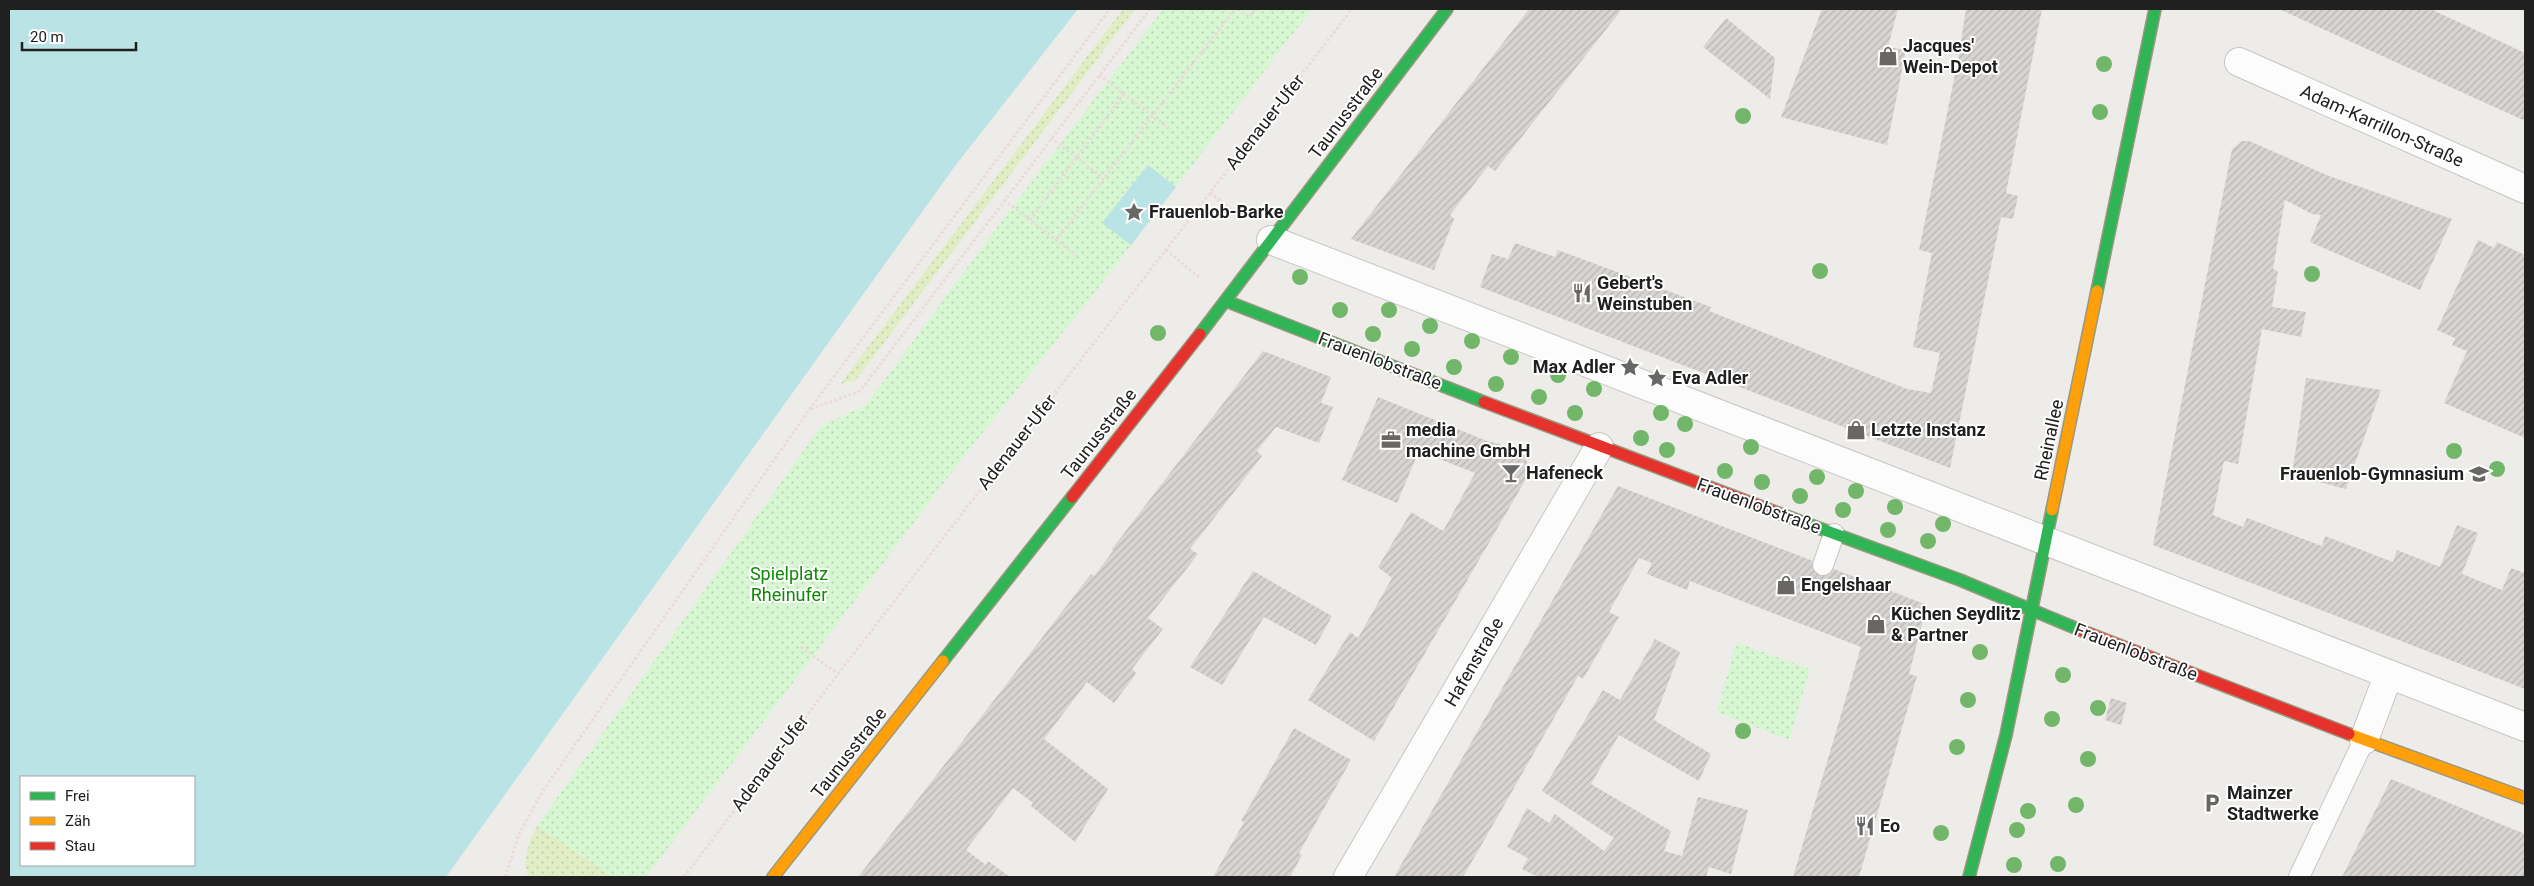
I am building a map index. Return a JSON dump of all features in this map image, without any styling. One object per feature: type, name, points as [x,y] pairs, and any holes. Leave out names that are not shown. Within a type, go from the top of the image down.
[{"type":"street","name":"Taunusstraße","points":[[773,877],[1226,301],[1447,9]]},
{"type":"street","name":"Rheinallee","points":[[1969,877],[2006,735],[2155,9]]},
{"type":"street","name":"Adam-Karrillon-Straße","points":[[2239,62],[2525,189]]},
{"type":"street","points":[[1271,240],[2046,539],[2101,564],[2525,728]]},
{"type":"street","name":"Frauenlobstraße","points":[[1226,301],[1599,448],[1960,580],[2031,610],[2364,740],[2525,798]]},
{"type":"street","name":"Hafenstraße","points":[[1348,877],[1599,448]]},
{"type":"street","points":[[2364,740],[2388,676]]},
{"type":"lane","points":[[1822,565],[1834,534]]},
{"type":"lane","points":[[2300,877],[2364,740]]},
{"type":"path","points":[[505,877],[518,834],[542,792],[809,410],[1110,9]]},
{"type":"path","points":[[809,410],[860,391],[1150,9]]},
{"type":"path","points":[[1056,240],[1236,9],[1248,17],[1255,9]]},
{"type":"path","name":"Adenauer-Ufer","points":[[684,877],[838,674],[1352,9]]},
{"type":"path","points":[[1099,75],[1171,130]]},
{"type":"path","points":[[1030,220],[1124,94]]},
{"type":"path","points":[[1051,138],[1104,178]]},
{"type":"path","points":[[1210,193],[1271,240]]},
{"type":"path","points":[[1004,200],[1077,256]]},
{"type":"path","points":[[1166,250],[1226,301]]},
{"type":"path","points":[[801,647],[838,674]]},
{"type":"green space","points":[[1123,9],[1135,9],[856,380],[840,384]]},
{"type":"green space","name":"Spielplatz Rheinufer","points":[[1163,9],[1312,9],[1092,296],[965,455],[646,877],[613,877],[537,826],[821,426],[866,405],[1006,215]]},
{"type":"green space","points":[[1736,642],[1810,669],[1789,740],[1717,712]]},
{"type":"green space","points":[[537,826],[613,877],[528,877],[526,857],[529,844]]},
{"type":"water","points":[[9,9],[1078,9],[955,166],[446,877],[9,877]]},
{"type":"water","points":[[1148,165],[1176,187],[1131,245],[1102,223]]},
{"type":"building","points":[[1529,9],[1622,9],[1495,171],[1488,166],[1450,215],[1454,219],[1434,270],[1351,239]]},
{"type":"building","points":[[1822,9],[1898,9],[1888,47],[1906,50],[1887,145],[1781,117]]},
{"type":"building","points":[[1966,9],[2042,9],[2006,193],[2018,196],[2013,219],[2001,217],[1950,468],[1480,287],[1492,254],[1508,259],[1515,243],[1555,257],[1558,250],[1711,307],[1709,311],[1907,389],[1931,393],[1940,353],[1913,347],[1932,253],[1919,250],[1958,60]]},
{"type":"building","points":[[2279,9],[2431,9],[2525,53],[2525,121]]},
{"type":"building","points":[[1726,18],[1775,58],[1770,99],[1703,47]]},
{"type":"building","points":[[2242,141],[2249,141],[2329,176],[2452,219],[2420,290],[2310,242],[2321,215],[2312,214],[2285,200],[2273,269],[2278,271],[2272,307],[2306,312],[2301,337],[2262,329],[2238,464],[2224,461],[2213,515],[2243,527],[2247,518],[2322,546],[2325,536],[2393,562],[2397,550],[2440,567],[2457,525],[2478,533],[2462,574],[2502,590],[2511,568],[2525,573],[2525,689],[2153,545],[2232,149]]},
{"type":"building","points":[[2478,240],[2494,248],[2497,242],[2525,255],[2525,438],[2444,403],[2467,351],[2452,345],[2455,338],[2437,330]]},
{"type":"building","points":[[1263,351],[1331,377],[1321,403],[1333,407],[1319,443],[1276,427],[1257,451],[1262,456],[1190,549],[1198,554],[1148,618],[1163,629],[1132,669],[1136,673],[1133,678],[1114,703],[1087,682],[1044,739],[1108,789],[1075,842],[1031,806],[1033,803],[1013,788],[966,850],[986,865],[988,861],[1010,877],[957,877],[953,875],[951,877],[858,877],[1091,574],[1094,576],[1113,551],[1112,549]]},
{"type":"building","points":[[2306,378],[2381,390],[2346,489],[2292,475]]},
{"type":"building","points":[[1378,397],[1487,441],[1523,450],[1530,472],[1374,741],[1308,700],[1350,632],[1358,638],[1392,578],[1378,567],[1411,512],[1443,531],[1475,473],[1419,451],[1397,503],[1342,480]]},
{"type":"building","points":[[1618,486],[1927,605],[1909,674],[1917,676],[1859,877],[1793,877],[1861,647],[1690,581],[1687,590],[1647,574],[1652,563],[1639,558],[1609,612],[1619,617],[1583,679],[1578,676],[1463,877],[1394,877]]},
{"type":"building","points":[[1253,571],[1332,616],[1316,645],[1264,617],[1222,685],[1190,667]]},
{"type":"building","points":[[1655,639],[1680,652],[1654,720],[1711,754],[1699,781],[1619,735],[1591,784],[1671,831],[1664,851],[1682,856],[1698,797],[1748,810],[1731,874],[1709,867],[1706,877],[1640,877],[1636,875],[1635,877],[1538,877],[1522,869],[1528,858],[1507,847],[1527,808],[1549,823],[1555,814],[1604,851],[1614,838],[1542,791],[1603,690],[1620,700]]},
{"type":"building","points":[[2111,698],[2127,703],[2121,725],[2105,720]]},
{"type":"building","points":[[1294,728],[1351,760],[1299,853],[1302,855],[1290,877],[1213,877],[1244,822],[1241,821]]},
{"type":"building","points":[[2391,779],[2525,834],[2525,877],[2342,877]]},
{"type":"traffic: fast","points":[[1200,334],[1447,9]]},
{"type":"traffic: fast","points":[[2097,291],[2155,9]]},
{"type":"traffic: fast","points":[[1226,301],[1484,402]]},
{"type":"traffic: fast","points":[[943,661],[1072,497]]},
{"type":"traffic: fast","points":[[1969,877],[2006,735],[2052,510]]},
{"type":"traffic: fast","points":[[1778,513],[1960,580],[2080,630]]},
{"type":"traffic: slow","points":[[2052,510],[2097,291]]},
{"type":"traffic: slow","points":[[773,877],[943,661]]},
{"type":"traffic: slow","points":[[2349,734],[2525,798]]},
{"type":"traffic: jam","points":[[1072,497],[1200,334]]},
{"type":"traffic: jam","points":[[1484,402],[1778,513]]},
{"type":"traffic: jam","points":[[2080,630],[2349,734]]},
{"type":"place","name":"Jacques' Wein-Depot","points":[[1888,56]]},
{"type":"place","name":"Frauenlob-Barke","points":[[1134,212]]},
{"type":"place","name":"Gebert's Weinstuben","points":[[1582,293]]},
{"type":"place","name":"Max Adler","points":[[1630,367]]},
{"type":"place","name":"Eva Adler","points":[[1657,378]]},
{"type":"place","name":"Letzte Instanz","points":[[1856,430]]},
{"type":"place","name":"media machine GmbH","points":[[1391,440]]},
{"type":"place","name":"Hafeneck","points":[[1511,473]]},
{"type":"place","name":"Frauenlob-Gymnasium","points":[[2479,474]]},
{"type":"place","name":"Engelshaar","points":[[1786,585]]},
{"type":"place","name":"Küchen Seydlitz & Partner","points":[[1876,624]]},
{"type":"place","name":"Mainzer Stadtwerke","points":[[2212,803]]},
{"type":"place","name":"Eo","points":[[1865,826]]}]
